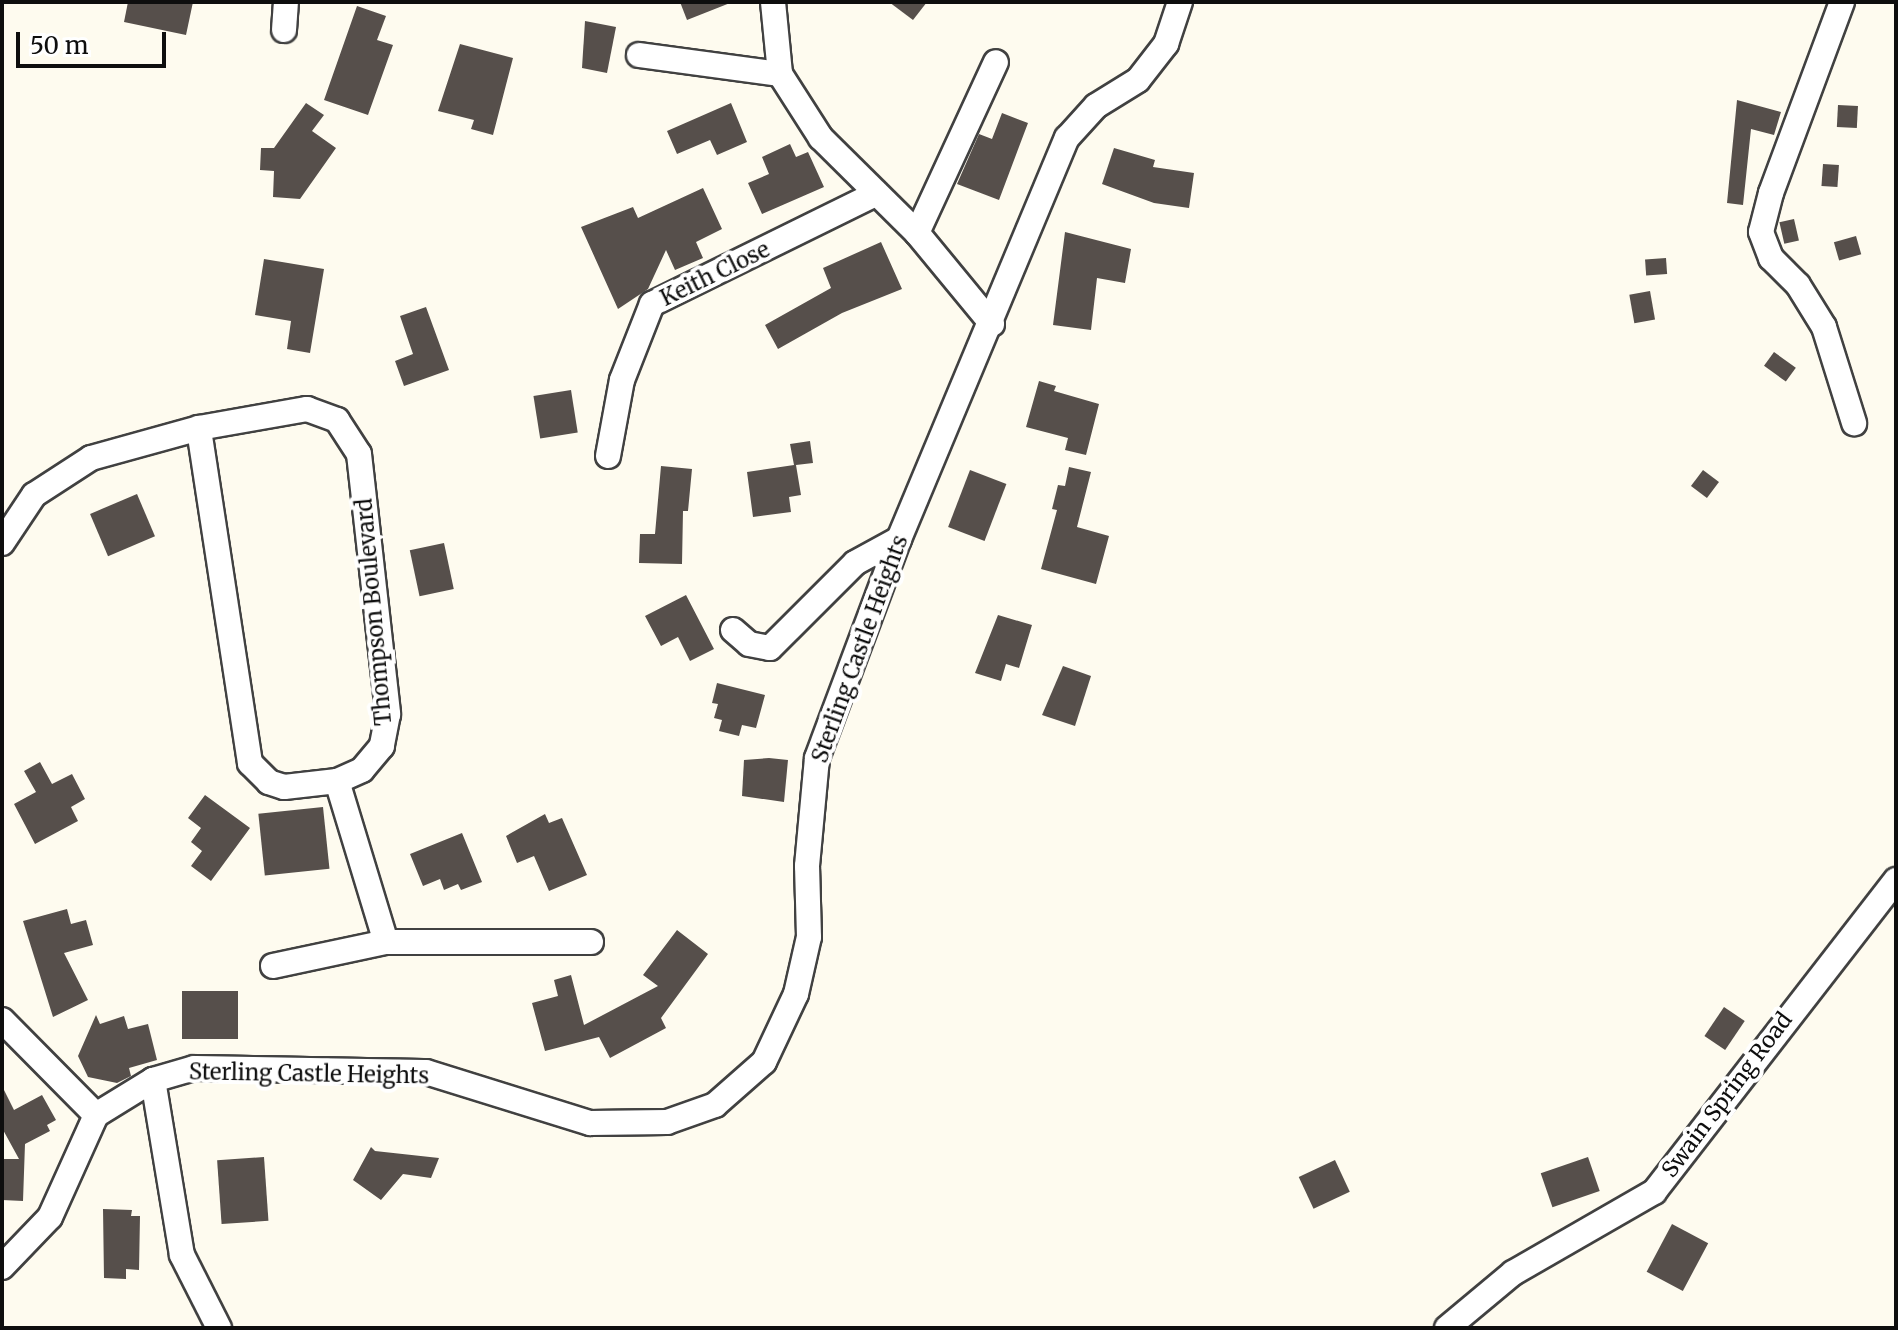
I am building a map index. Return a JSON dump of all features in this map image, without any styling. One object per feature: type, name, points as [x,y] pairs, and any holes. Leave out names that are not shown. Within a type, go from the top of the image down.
[{"type":"street","points":[[284,30],[286,2]]},
{"type":"street","points":[[773,2],[780,74],[821,138],[917,233],[992,324]]},
{"type":"street","name":"Sterling Castle Heights","points":[[153,1080],[194,1068],[426,1072],[590,1123],[667,1122],[715,1105],[764,1062],[796,994],[809,937],[807,866],[817,758],[899,539],[992,324],[1067,138],[1096,106],[1138,80],[1166,44],[1180,2]]},
{"type":"street","points":[[1842,2],[1780,165],[1761,232],[1771,258],[1798,285],[1824,327],[1854,423]]},
{"type":"street","points":[[639,55],[780,74]]},
{"type":"street","points":[[917,233],[996,62]]},
{"type":"street","name":"Keith Close","points":[[608,456],[622,380],[652,304],[876,194]]},
{"type":"street","name":"Thompson Boulevard","points":[[2,543],[34,495],[59,474],[91,458],[199,428],[307,409],[337,420],[359,454],[387,731],[362,770],[337,781],[284,787],[269,782],[250,763],[199,428]]},
{"type":"street","points":[[733,630],[749,644],[770,648],[855,563],[899,539]]},
{"type":"street","points":[[337,781],[386,942]]},
{"type":"street","name":"Swain Spring Road","points":[[1453,1326],[1513,1273],[1654,1192],[1896,880]]},
{"type":"street","points":[[273,966],[386,942],[591,942]]},
{"type":"street","points":[[2,1020],[96,1115]]},
{"type":"street","points":[[2,1267],[50,1217],[96,1115],[153,1080],[182,1255],[219,1328]]},
{"type":"building","points":[[128,2],[193,2],[186,35],[124,22]]},
{"type":"building","points":[[680,2],[729,2],[730,3],[687,20]]},
{"type":"building","points":[[889,2],[927,2],[913,20]]},
{"type":"building","points":[[357,6],[386,16],[377,40],[393,45],[368,115],[324,100]]},
{"type":"building","points":[[585,21],[616,27],[607,73],[582,68]]},
{"type":"building","points":[[460,44],[513,58],[493,135],[471,129],[474,120],[438,111]]},
{"type":"building","points":[[1737,100],[1781,112],[1774,135],[1751,129],[1743,205],[1727,203]]},
{"type":"building","points":[[306,103],[324,115],[312,131],[336,148],[300,199],[273,197],[274,171],[260,170],[261,148],[274,148]]},
{"type":"building","points":[[731,103],[747,142],[717,155],[710,140],[677,154],[667,131]]},
{"type":"building","points":[[1838,105],[1858,106],[1857,128],[1837,127]]},
{"type":"building","points":[[1002,113],[1028,123],[999,200],[957,184],[979,134],[992,139]]},
{"type":"building","points":[[790,144],[796,157],[808,152],[824,187],[762,214],[748,183],[769,174],[762,157]]},
{"type":"building","points":[[1114,148],[1155,160],[1153,167],[1194,173],[1189,208],[1154,203],[1102,184]]},
{"type":"building","points":[[1823,164],[1839,165],[1837,187],[1821,186]]},
{"type":"building","points":[[703,188],[722,229],[696,242],[703,258],[675,270],[666,250],[648,289],[618,309],[581,227],[633,207],[638,218]]},
{"type":"building","points":[[1794,219],[1799,240],[1784,244],[1779,222]]},
{"type":"building","points":[[1065,232],[1131,249],[1125,283],[1097,278],[1091,330],[1053,325]]},
{"type":"building","points":[[1856,236],[1861,254],[1839,261],[1834,242]]},
{"type":"building","points":[[881,242],[902,289],[842,313],[778,349],[765,325],[831,288],[823,268]]},
{"type":"building","points":[[1666,258],[1667,274],[1646,275],[1645,259]]},
{"type":"building","points":[[264,259],[324,269],[310,353],[287,349],[291,321],[255,315]]},
{"type":"building","points":[[1650,291],[1655,320],[1634,323],[1629,295]]},
{"type":"building","points":[[426,307],[449,370],[404,386],[395,361],[413,354],[400,316]]},
{"type":"building","points":[[1774,352],[1796,368],[1786,382],[1764,366]]},
{"type":"building","points":[[1039,381],[1056,386],[1054,391],[1099,404],[1086,455],[1065,450],[1068,438],[1026,427]]},
{"type":"building","points":[[571,390],[578,432],[540,438],[533,396]]},
{"type":"building","points":[[810,441],[813,463],[796,465],[801,495],[789,497],[791,512],[753,517],[747,472],[794,465],[790,444]]},
{"type":"building","points":[[661,466],[692,469],[688,511],[683,511],[682,564],[639,563],[640,534],[655,534]]},
{"type":"building","points":[[1069,467],[1091,472],[1077,527],[1109,536],[1096,584],[1041,569],[1057,510],[1052,509],[1058,485],[1065,486]]},
{"type":"building","points":[[970,470],[1006,484],[985,541],[948,527]]},
{"type":"building","points":[[1703,470],[1719,482],[1707,498],[1691,486]]},
{"type":"building","points":[[137,494],[155,536],[108,556],[90,514]]},
{"type":"building","points":[[444,543],[454,589],[420,596],[410,550]]},
{"type":"building","points":[[686,595],[714,649],[690,661],[678,637],[661,646],[645,616]]},
{"type":"building","points":[[998,615],[1032,625],[1019,668],[1006,664],[1001,681],[975,673]]},
{"type":"building","points":[[1063,666],[1091,676],[1075,726],[1042,715]]},
{"type":"building","points":[[717,683],[765,695],[756,728],[742,725],[739,736],[719,731],[722,720],[714,718],[718,704],[712,703]]},
{"type":"building","points":[[744,760],[788,760],[784,802],[742,796]]},
{"type":"building","points":[[40,762],[52,784],[72,774],[85,799],[71,807],[78,821],[35,844],[14,804],[36,792],[24,771]]},
{"type":"building","points":[[205,795],[250,828],[211,881],[191,866],[202,851],[191,842],[201,828],[188,818]]},
{"type":"building","points":[[323,807],[329,869],[265,875],[258,814]]},
{"type":"building","points":[[545,814],[549,823],[562,818],[587,875],[549,891],[534,856],[517,863],[506,836]]},
{"type":"building","points":[[462,833],[482,882],[461,890],[458,884],[444,890],[440,879],[423,886],[410,854]]},
{"type":"building","points":[[67,909],[71,924],[86,920],[93,945],[64,953],[88,1000],[53,1017],[23,921]]},
{"type":"building","points":[[677,930],[708,954],[661,1018],[666,1028],[610,1058],[599,1037],[545,1051],[532,1003],[558,996],[554,980],[571,975],[584,1025],[658,986],[643,975]]},
{"type":"building","points":[[182,991],[238,991],[238,1039],[182,1039]]},
{"type":"building","points":[[1724,1007],[1745,1021],[1725,1050],[1704,1036]]},
{"type":"building","points":[[96,1015],[100,1024],[124,1016],[128,1029],[148,1024],[157,1060],[129,1068],[131,1076],[117,1083],[88,1077],[78,1056]]},
{"type":"building","points":[[2,1086],[14,1110],[42,1095],[56,1120],[47,1125],[50,1131],[25,1144],[23,1201],[2,1200],[2,1159],[19,1159],[2,1128]]},
{"type":"building","points":[[371,1147],[375,1151],[439,1158],[431,1178],[403,1174],[381,1200],[353,1180]]},
{"type":"building","points":[[264,1157],[268,1221],[222,1224],[217,1160]]},
{"type":"building","points":[[1588,1157],[1600,1191],[1552,1207],[1541,1173]]},
{"type":"building","points":[[1335,1160],[1350,1192],[1314,1209],[1299,1177]]},
{"type":"building","points":[[103,1209],[132,1210],[131,1216],[140,1216],[139,1270],[126,1269],[126,1279],[104,1278]]},
{"type":"building","points":[[1672,1224],[1708,1243],[1683,1291],[1647,1272]]}]
